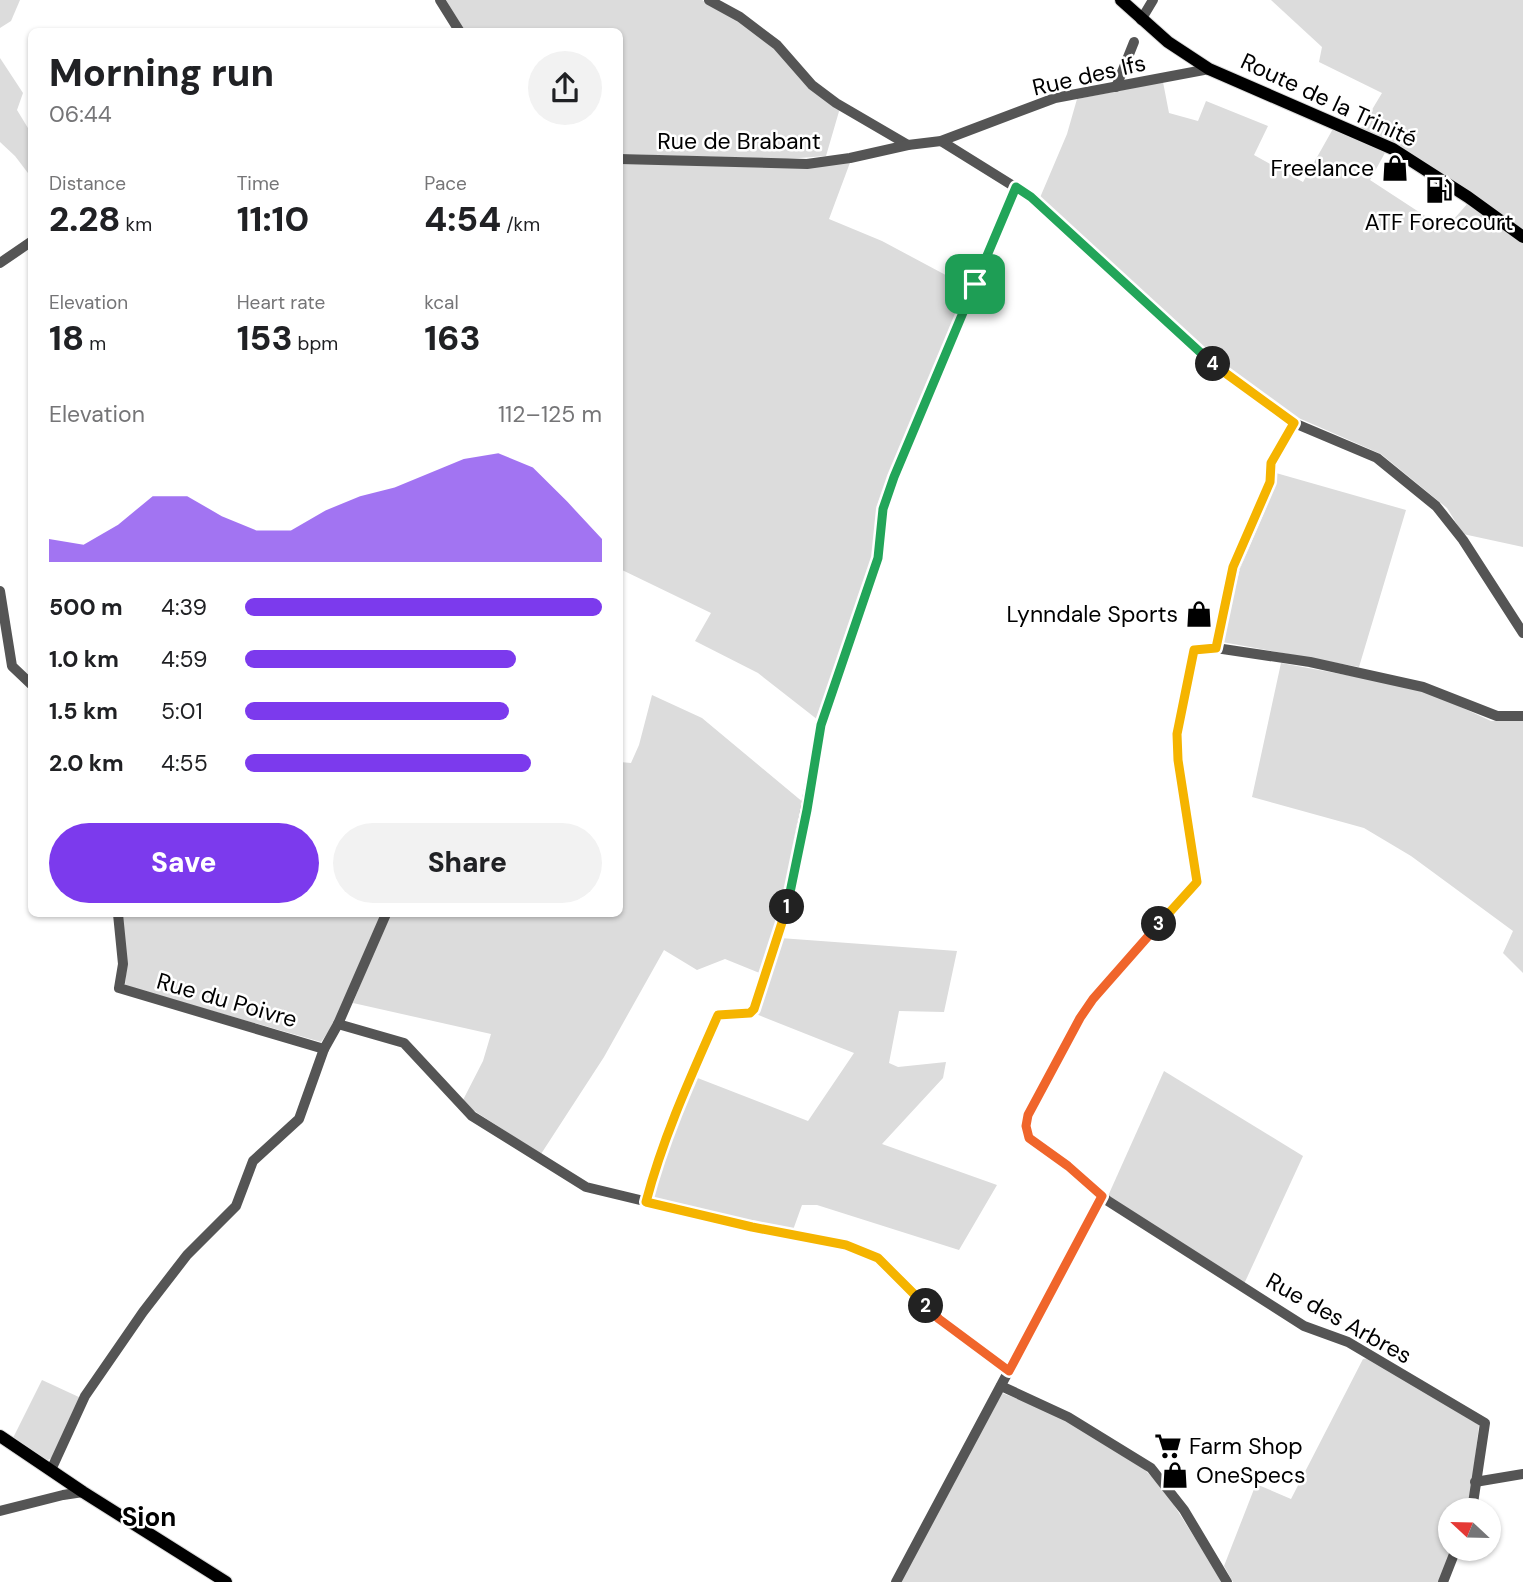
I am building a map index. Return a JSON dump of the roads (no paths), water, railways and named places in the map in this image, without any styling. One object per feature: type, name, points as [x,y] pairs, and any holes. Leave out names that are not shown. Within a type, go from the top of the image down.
[{"type":"main road","name":"Route de la Trinité","points":[[1121,0],[1168,42],[1209,69],[1393,149],[1468,197],[1523,237]]},
{"type":"main road","points":[[0,1436],[226,1582]]},
{"type":"street","points":[[440,0],[458,28]]},
{"type":"street","points":[[709,0],[740,17],[778,45],[812,85],[836,103],[908,145]]},
{"type":"street","points":[[1141,20],[1153,0]]},
{"type":"street","points":[[1116,87],[1134,42]]},
{"type":"street","name":"Rue des Ifs","points":[[941,141],[1055,98],[1209,69]]},
{"type":"street","points":[[941,141],[1031,197],[1212,364],[1294,423],[1377,458],[1436,506],[1463,540],[1523,633]]},
{"type":"street","name":"Rue de Brabant","points":[[623,159],[807,164],[941,141]]},
{"type":"street","points":[[646,1202],[653,1174],[680,1100],[718,1015],[750,1013],[754,1009],[788,901],[821,725],[878,558],[883,509],[1016,187]]},
{"type":"street","points":[[0,263],[28,244]]},
{"type":"street","points":[[1216,648],[1233,567],[1270,482],[1271,463],[1294,423]]},
{"type":"street","points":[[0,591],[12,666],[28,681]]},
{"type":"street","points":[[896,1582],[1102,1196],[1068,1166],[1029,1138],[1026,1126],[1028,1115],[1093,999],[1197,882],[1178,760],[1177,734],[1194,650],[1216,648],[1310,662],[1390,678],[1423,687],[1497,716],[1523,716]]},
{"type":"street","name":"Rue du Poivre","points":[[118,917],[123,964],[119,989],[324,1049]]},
{"type":"street","points":[[51,1470],[85,1396],[143,1312],[187,1255],[236,1206],[253,1161],[299,1119],[324,1049],[338,1024],[385,917]]},
{"type":"street","points":[[338,1024],[404,1043],[472,1116],[586,1187],[752,1227],[846,1245],[878,1258],[939,1319],[1009,1371]]},
{"type":"street","name":"Rue des Arbres","points":[[1102,1196],[1304,1326],[1348,1342],[1485,1423],[1473,1498]]},
{"type":"street","points":[[1001,1386],[1068,1417],[1151,1468],[1184,1510],[1227,1582]]},
{"type":"street","points":[[1475,1482],[1523,1474]]},
{"type":"street","points":[[0,1511],[83,1492]]},
{"type":"street","points":[[1443,1582],[1451,1561]]},
{"type":"place","name":"Freelance","points":[[1395,168]]},
{"type":"place","name":"ATF Forecourt","points":[[1439,190]]},
{"type":"place","name":"Lynndale Sports","points":[[1199,614]]},
{"type":"place","name":"Farm Shop","points":[[1168,1446]]},
{"type":"place","name":"OneSpecs","points":[[1175,1475]]},
{"type":"district","name":"Sion","points":[[149,1517]]}]
